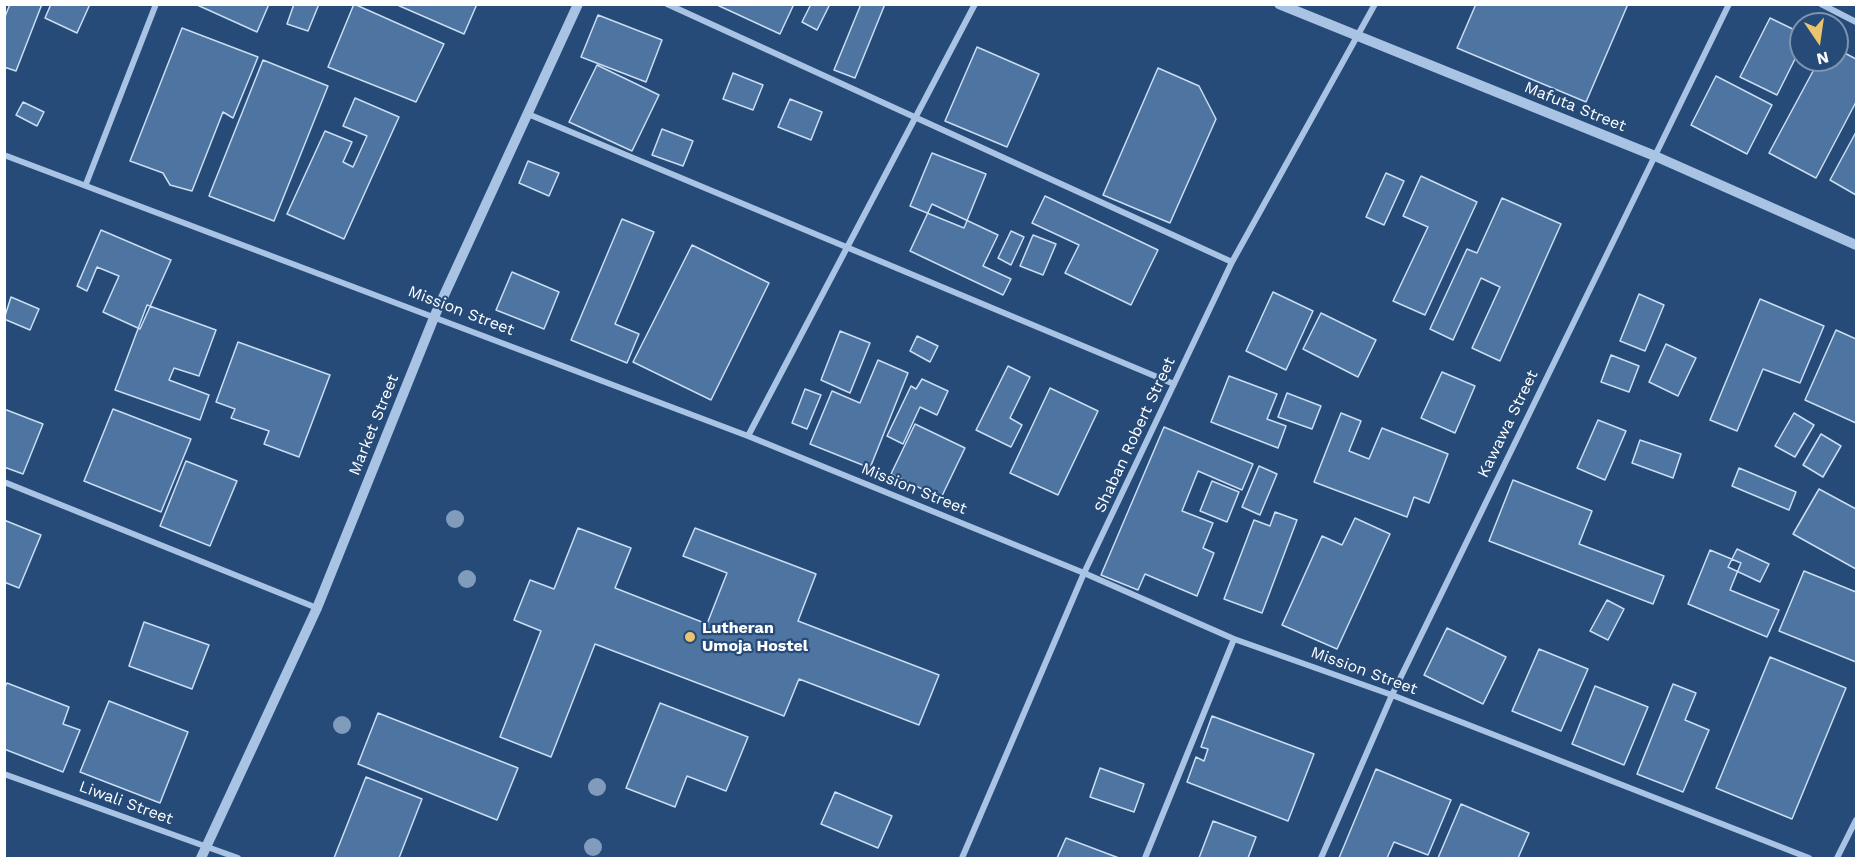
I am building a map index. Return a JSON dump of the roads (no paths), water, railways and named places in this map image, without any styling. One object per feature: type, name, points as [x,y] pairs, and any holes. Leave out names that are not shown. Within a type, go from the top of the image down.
[{"type":"street","points":[[86,184],[156,4]]},
{"type":"street","name":"Market Street","points":[[201,858],[317,608],[435,315],[578,4]]},
{"type":"street","points":[[667,4],[1232,262]]},
{"type":"street","points":[[748,436],[975,4]]},
{"type":"street","name":"Mafuta Street","points":[[1279,4],[1655,156],[1857,245]]},
{"type":"street","name":"Shaban Robert Street","points":[[962,858],[1084,573],[1232,262],[1360,37],[1375,4]]},
{"type":"street","name":"Kawawa Street","points":[[1321,858],[1392,695],[1729,4]]},
{"type":"street","points":[[1821,4],[1857,22]]},
{"type":"street","points":[[528,114],[1174,384]]},
{"type":"street","name":"Mission Street","points":[[4,154],[435,315],[748,436],[1084,573],[1234,639],[1392,695],[1809,858]]},
{"type":"street","points":[[4,482],[317,608]]},
{"type":"street","points":[[1145,858],[1234,639]]},
{"type":"street","name":"Liwali Street","points":[[4,774],[238,858]]},
{"type":"street","points":[[1838,858],[1857,820]]},
{"type":"place","name":"Lutheran Umoja Hostel","points":[[690,637]]}]
